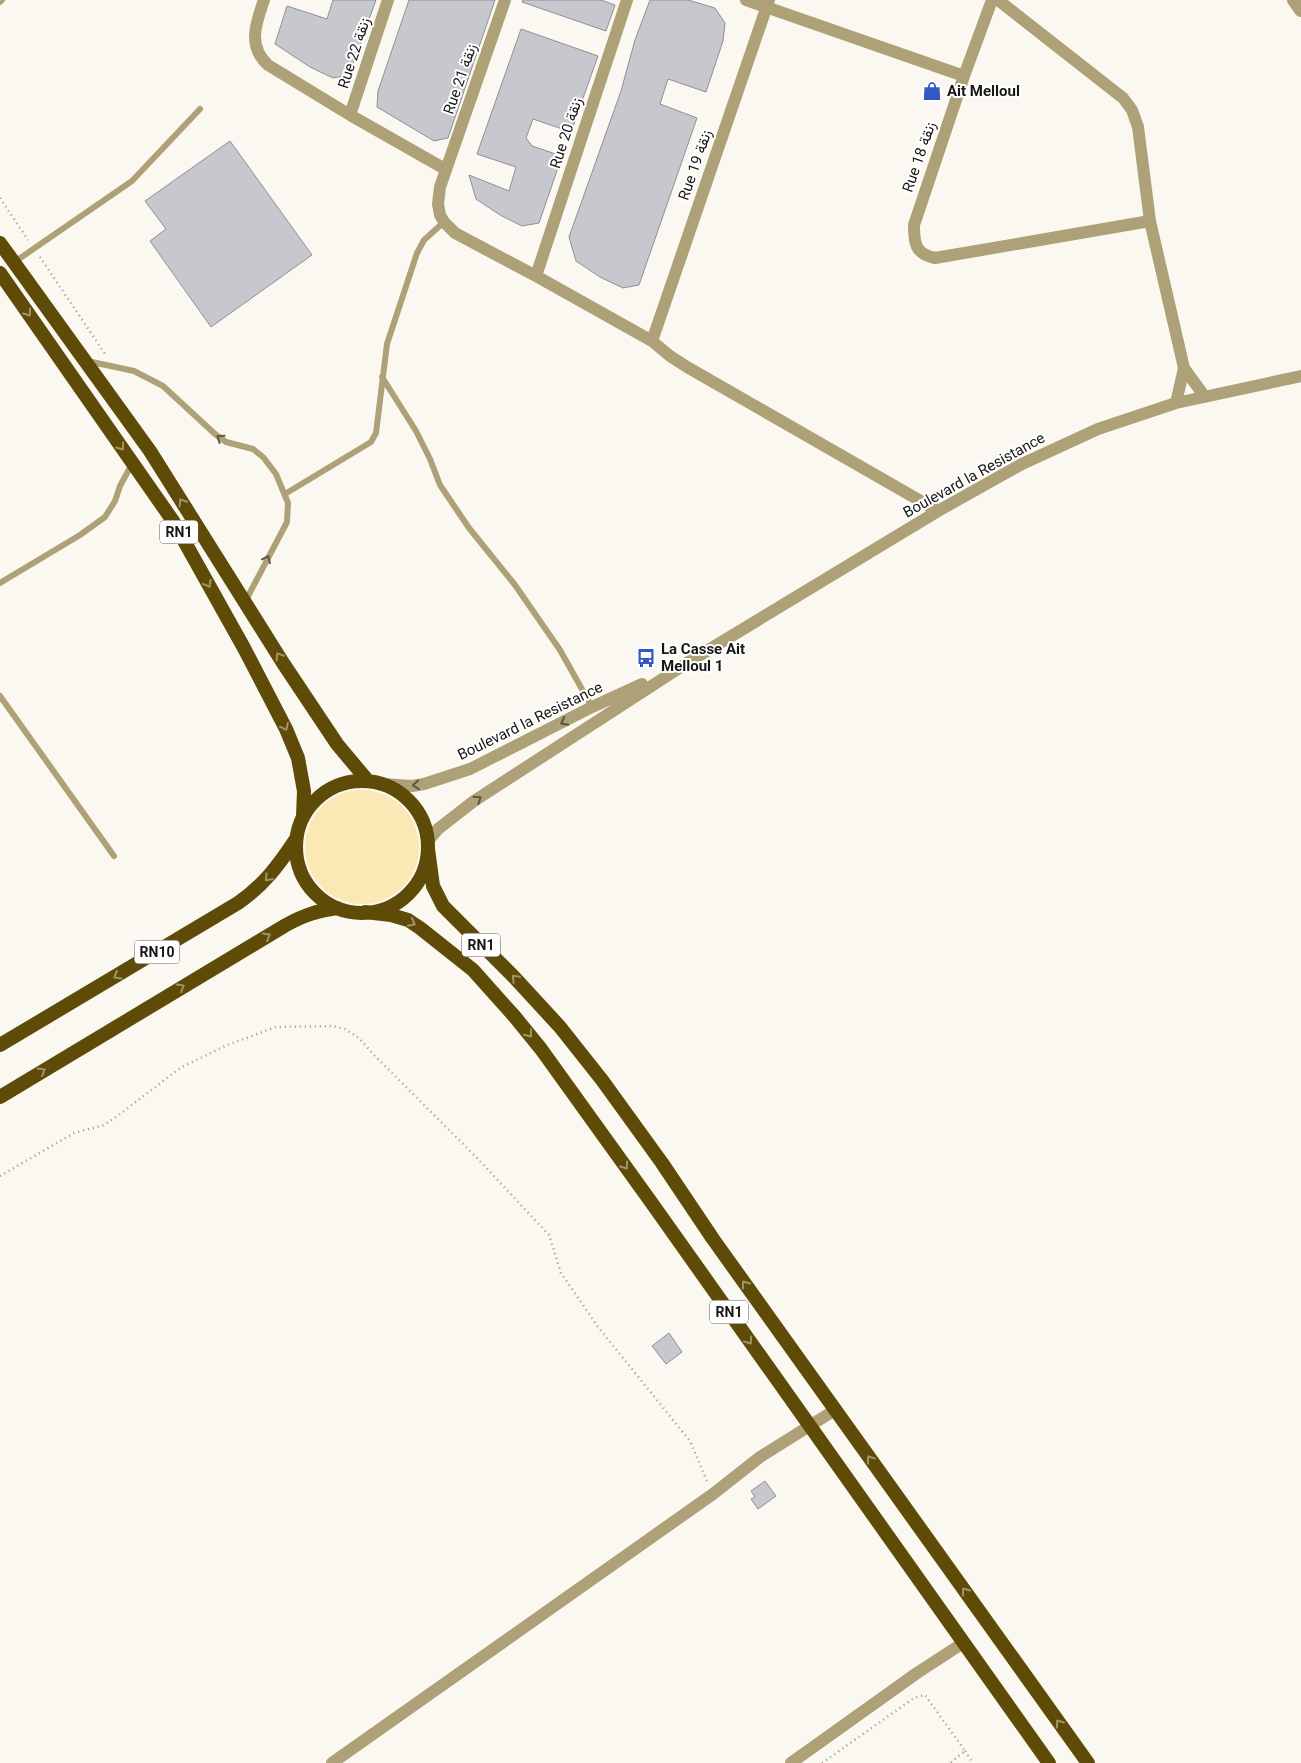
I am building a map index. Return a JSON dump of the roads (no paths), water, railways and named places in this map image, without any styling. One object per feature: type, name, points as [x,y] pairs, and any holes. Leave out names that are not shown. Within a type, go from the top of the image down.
[{"type":"highway","name":"RN1","points":[[0,244],[150,451],[337,744],[375,783]]},
{"type":"highway","name":"RN1","points":[[0,273],[173,521],[244,648],[286,729],[298,758],[302,775],[304,791],[303,817],[296,839],[299,867],[307,884],[320,898],[337,908],[355,912],[391,915],[408,920],[473,970],[504,1003],[541,1049],[1049,1763]]},
{"type":"highway","name":"RN1","points":[[303,817],[313,803],[326,791],[351,782],[375,783],[397,791],[411,802],[424,825],[432,886],[443,906],[514,977],[560,1027],[602,1080],[662,1162],[713,1239],[1088,1763]]},
{"type":"highway","name":"RN10","points":[[0,1046],[244,899],[271,875],[296,839]]},
{"type":"highway","name":"RN1","points":[[365,912],[384,908],[408,893],[424,868],[427,845]]},
{"type":"highway","name":"RN10","points":[[0,1097],[286,925],[305,915],[320,910],[337,908]]},
{"type":"street","points":[[264,0],[255,26],[255,41],[262,59],[268,65],[350,115],[445,169]]},
{"type":"street","name":"Rue 22 زنقة","points":[[350,115],[388,0]]},
{"type":"street","name":"Rue 21 زنقة","points":[[444,222],[440,215],[438,204],[440,187],[505,0]]},
{"type":"street","name":"Rue 20 زنقة","points":[[536,276],[627,0]]},
{"type":"street","points":[[746,0],[768,4],[964,76]]},
{"type":"street","name":"Rue 18 زنقة","points":[[992,0],[964,76],[914,225],[916,247],[924,256],[935,258],[1150,220]]},
{"type":"street","points":[[998,0],[1123,98],[1132,110],[1138,127],[1150,220],[1184,368],[1204,398]]},
{"type":"street","points":[[1294,0],[1301,10]]},
{"type":"street","name":"Rue 19 زنقة","points":[[652,341],[768,4]]},
{"type":"street","points":[[444,222],[455,233],[652,341],[687,367],[938,511]]},
{"type":"street","points":[[1176,403],[1184,368]]},
{"type":"street","name":"Boulevard la Resistance","points":[[427,845],[438,829],[474,801],[687,663],[938,511],[1022,464],[1098,430],[1176,403],[1301,376]]},
{"type":"street","name":"Boulevard la Resistance","points":[[375,783],[412,786],[445,779],[470,769],[687,663]]},
{"type":"street","points":[[332,1763],[713,1494],[760,1457],[835,1410]]},
{"type":"street","points":[[791,1763],[917,1673],[963,1643]]},
{"type":"lane","points":[[13,263],[132,182],[200,109]]},
{"type":"lane","points":[[285,494],[371,442],[376,433],[387,344],[417,253],[424,240],[444,222]]},
{"type":"lane","points":[[84,360],[134,371],[163,386],[215,434],[226,442],[253,449],[263,457],[276,474],[288,503],[287,522],[245,602]]},
{"type":"lane","points":[[382,377],[416,431],[440,485],[469,528],[515,585],[560,650],[592,708]]},
{"type":"lane","points":[[0,583],[80,535],[105,517],[133,464]]},
{"type":"lane","points":[[0,696],[114,856]]},
{"type":"place","name":"Ait Melloul","points":[[932,91]]},
{"type":"place","name":"La Casse Ait Melloul 1","points":[[646,658]]}]
